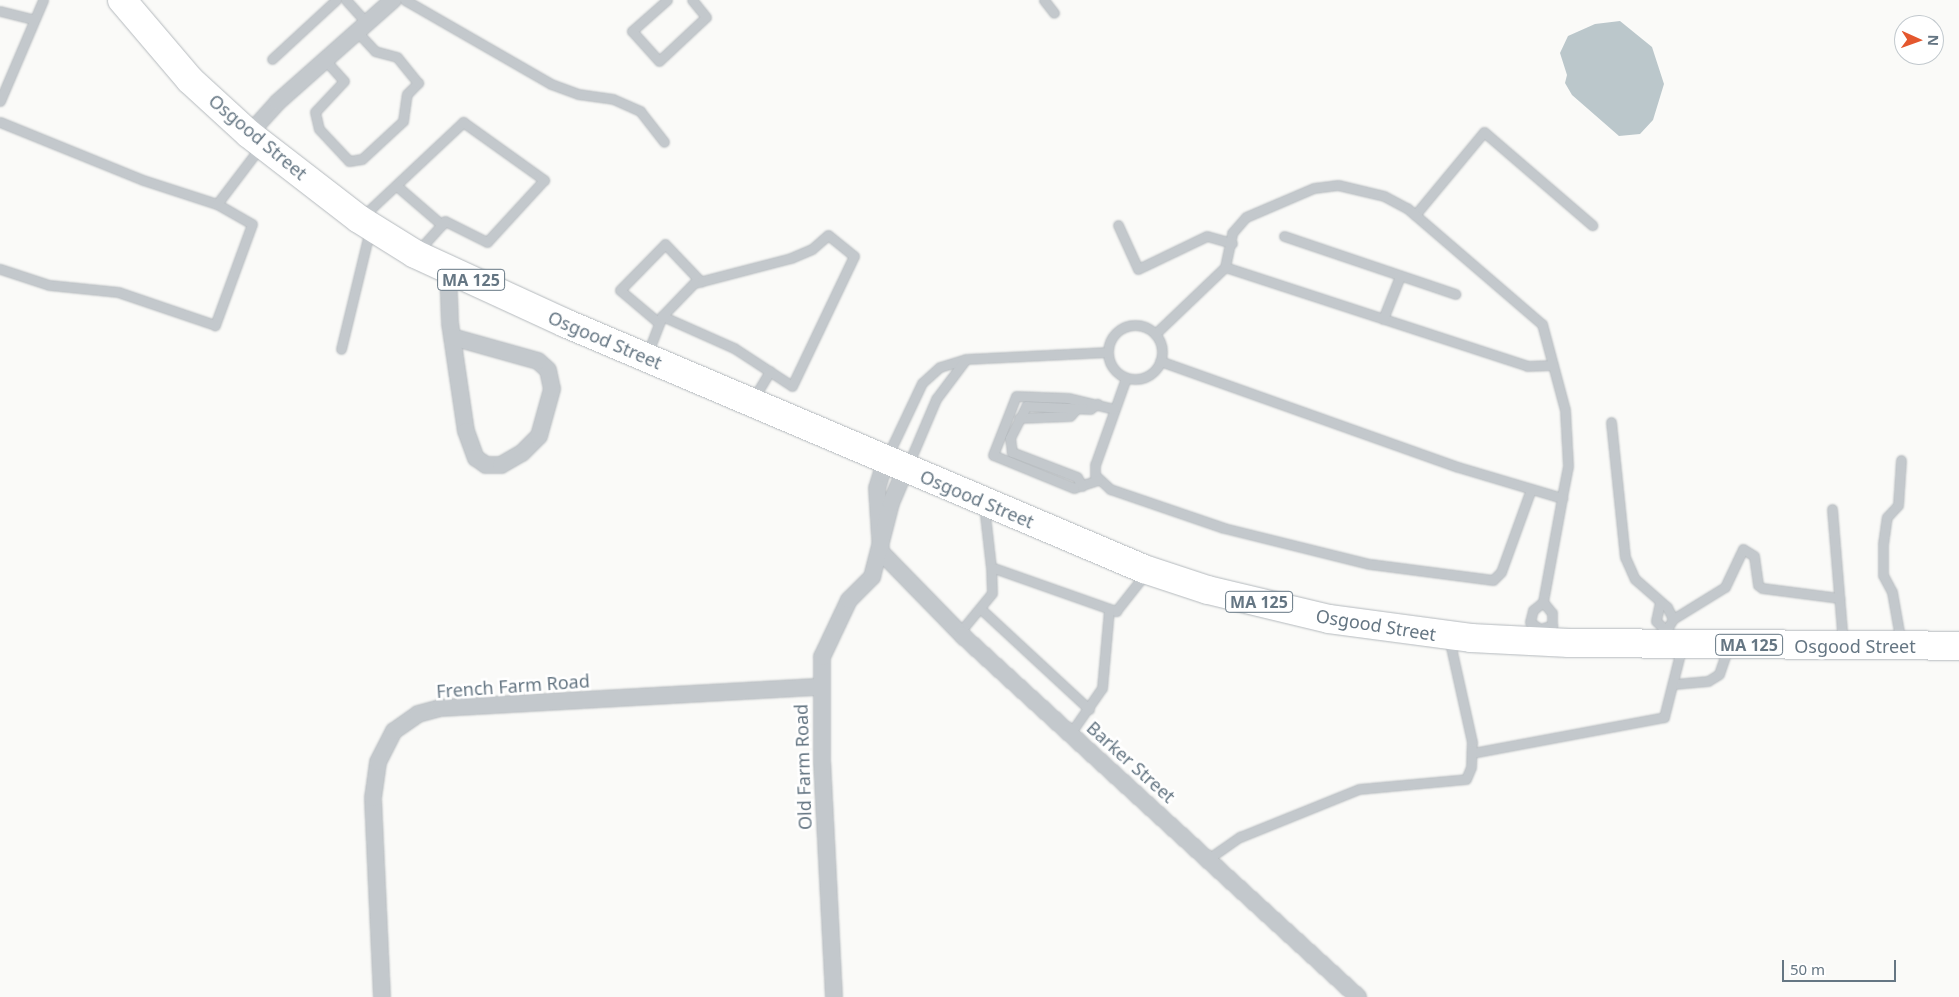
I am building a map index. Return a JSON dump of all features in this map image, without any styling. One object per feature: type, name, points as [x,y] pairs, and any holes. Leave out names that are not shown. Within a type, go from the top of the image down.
[{"type":"highway","name":"Osgood Street","points":[[122,0],[190,80],[256,139],[365,223],[415,254],[646,357],[984,503],[1148,570],[1329,619],[1448,636],[1674,634],[1728,645],[1959,646]]},
{"type":"street","points":[[256,139],[325,60],[393,0]]},
{"type":"street","points":[[448,270],[452,337],[466,431],[476,458],[486,465],[501,465],[522,453],[539,436],[552,389],[548,370],[538,361],[452,337]]},
{"type":"street","points":[[881,552],[877,488],[896,464]]},
{"type":"street","points":[[881,552],[891,503],[896,464]]},
{"type":"street","name":"Barker Street","points":[[881,552],[960,632],[1358,997]]},
{"type":"street","name":"Old Farm Road","points":[[834,997],[820,687],[827,639],[849,600],[872,577],[881,552]]},
{"type":"street","name":"French Farm Road","points":[[382,997],[373,798],[378,762],[394,731],[418,714],[440,708],[820,687]]},
{"type":"lane","points":[[0,101],[31,19],[43,0]]},
{"type":"lane","points":[[272,59],[336,0]]},
{"type":"lane","points":[[325,60],[344,81],[315,112],[318,129],[349,161],[362,159],[402,121],[407,94],[418,83],[397,57],[375,51],[346,0]]},
{"type":"lane","points":[[404,0],[552,84],[578,94],[613,99],[640,111],[664,142]]},
{"type":"lane","points":[[667,0],[632,31],[658,61],[706,17],[692,0]]},
{"type":"lane","points":[[1044,0],[1054,13]]},
{"type":"lane","points":[[0,11],[31,19]]},
{"type":"lane","points":[[341,349],[365,223],[398,186],[404,173],[463,122],[544,180],[487,242],[445,221],[415,254]]},
{"type":"lane","points":[[0,123],[142,180],[217,204],[252,224],[215,325],[118,292],[49,285],[0,269]]},
{"type":"lane","points":[[1415,215],[1484,132],[1592,225]]},
{"type":"lane","points":[[217,204],[256,139]]},
{"type":"lane","points":[[398,186],[442,225]]},
{"type":"lane","points":[[1155,334],[1225,267],[1236,225],[1246,217],[1314,188],[1365,189],[1415,215],[1542,324],[1565,410],[1567,448],[1562,498],[1543,602],[1534,610],[1530,622],[1539,636],[1552,625],[1552,613],[1543,602]]},
{"type":"lane","points":[[1118,225],[1138,269],[1207,236],[1232,243]]},
{"type":"lane","points":[[646,357],[660,320],[701,282],[791,258],[812,249],[828,235],[854,256],[792,386],[734,348],[660,320],[620,290],[665,244],[701,282]]},
{"type":"lane","points":[[1284,236],[1455,294]]},
{"type":"lane","points":[[1225,267],[1527,366],[1553,365]]},
{"type":"lane","points":[[1383,318],[1400,276]]},
{"type":"lane","points":[[1140,325],[1155,334],[1162,350],[1160,361],[1143,378],[1126,378],[1112,366],[1108,352],[1110,340],[1123,327],[1140,325]]},
{"type":"lane","points":[[896,464],[922,383],[940,367],[966,359],[1108,352]]},
{"type":"lane","points":[[896,464],[936,399],[966,359]]},
{"type":"lane","points":[[1160,361],[1562,498]]},
{"type":"lane","points":[[751,402],[770,371]]},
{"type":"lane","points":[[1126,378],[1095,465],[1098,480],[1110,488],[1215,525],[1370,564],[1493,580],[1500,572],[1531,489]]},
{"type":"lane","points":[[1098,480],[1074,488],[993,454],[1016,396],[1096,404],[1114,409]]},
{"type":"lane","points":[[1082,486],[1077,478],[1012,452],[1010,438],[1019,418],[1032,404],[1067,405],[1076,409],[1090,409],[1096,404]]},
{"type":"lane","points":[[1472,753],[1650,722],[1670,710],[1674,684],[1674,634],[1660,602],[1635,579],[1625,557],[1610,422]]},
{"type":"lane","points":[[1901,460],[1898,505],[1887,517],[1883,552],[1883,575],[1892,592],[1901,646]]},
{"type":"lane","points":[[960,632],[982,610],[992,593],[984,503]]},
{"type":"lane","points":[[1832,509],[1843,646]]},
{"type":"lane","points":[[1674,634],[1725,588],[1743,549],[1754,556],[1758,585],[1762,588],[1839,598]]},
{"type":"lane","points":[[991,567],[1116,611],[1148,570]]},
{"type":"lane","points":[[1660,602],[1656,621],[1674,634]]},
{"type":"lane","points":[[1070,734],[1102,688],[1109,609]]},
{"type":"lane","points":[[982,610],[1089,709]]},
{"type":"lane","points":[[1208,859],[1240,837],[1359,789],[1466,778],[1472,753],[1467,705],[1448,636]]},
{"type":"lane","points":[[1674,684],[1708,681],[1719,674],[1728,645]]},
{"type":"shaded area","points":[[1620,21],[1652,47],[1664,84],[1653,120],[1640,134],[1619,136],[1572,95],[1565,83],[1567,75],[1560,53],[1568,36],[1595,24]]}]
